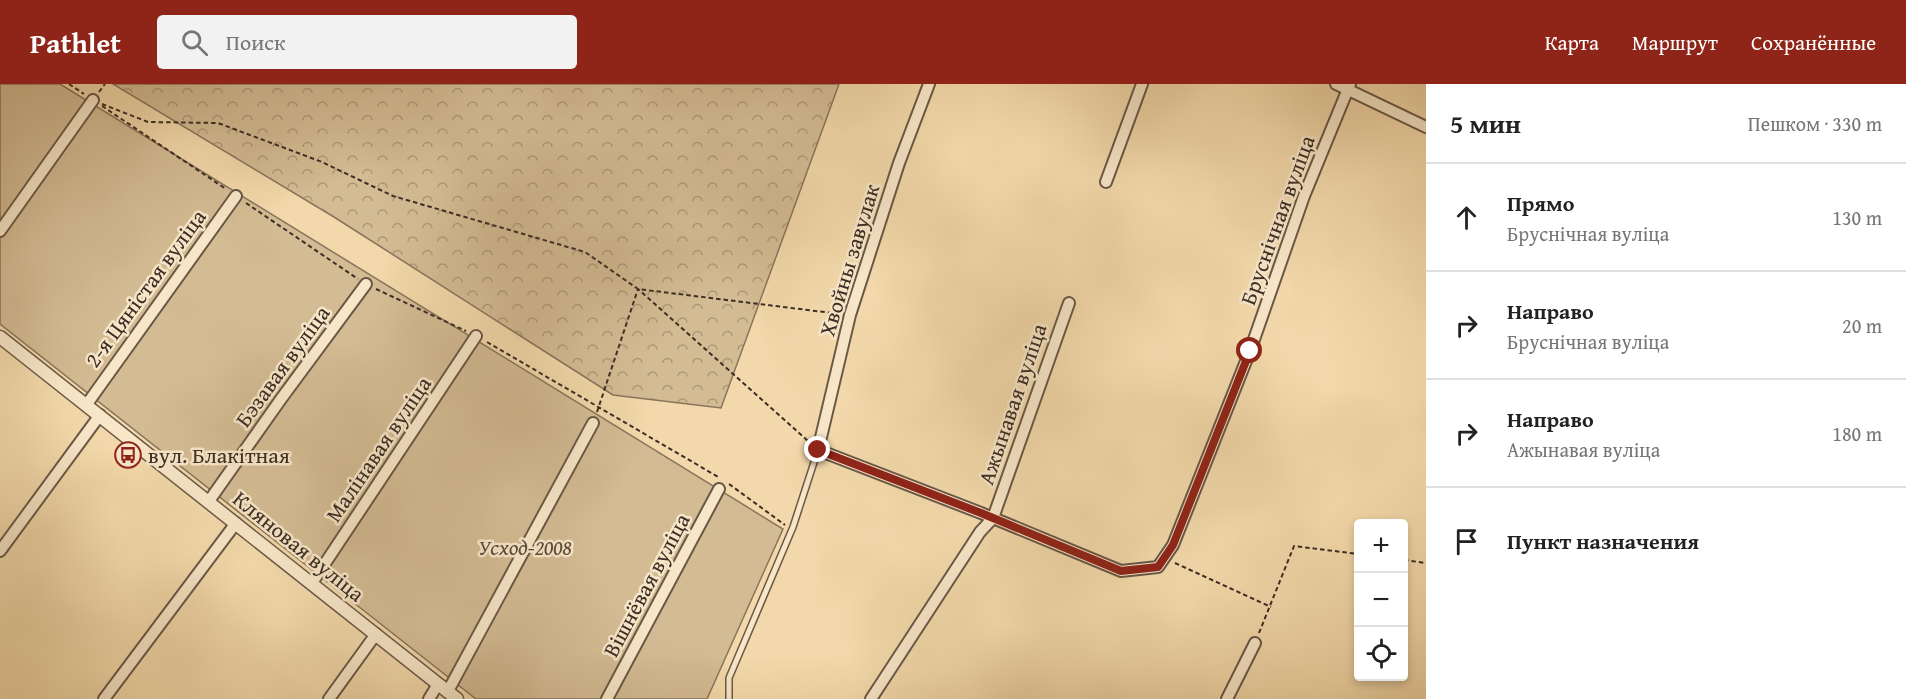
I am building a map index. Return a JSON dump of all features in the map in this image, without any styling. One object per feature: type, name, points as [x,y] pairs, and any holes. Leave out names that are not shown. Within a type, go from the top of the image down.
[{"type":"street","name":"Хвойны завулак","points":[[818,450],[850,315],[899,163],[928,84]]},
{"type":"street","points":[[1106,182],[1142,84]]},
{"type":"street","points":[[1344,86],[1426,127]]},
{"type":"street","name":"Бруснічная вуліца","points":[[1164,558],[1173,545],[1250,351],[1344,86]]},
{"type":"street","points":[[0,231],[93,100]]},
{"type":"street","name":"2-я Цяністая вуліца","points":[[87,404],[236,196]]},
{"type":"street","name":"Бэзавая вуліца","points":[[209,501],[366,284]]},
{"type":"street","name":"Ажынавая вуліца","points":[[993,518],[1068,303]]},
{"type":"street","name":"Малінавая вуліца","points":[[312,583],[476,336]]},
{"type":"street","name":"Кляновая вуліца","points":[[0,337],[448,691]]},
{"type":"street","points":[[0,551],[100,415]]},
{"type":"street","points":[[429,699],[448,691],[593,423]]},
{"type":"street","name":"Ажынавая вуліца","points":[[818,450],[1121,571],[1158,567],[1164,558]]},
{"type":"street","name":"Вішнёвая вуліца","points":[[606,699],[719,489]]},
{"type":"street","points":[[871,699],[981,532],[993,518]]},
{"type":"street","points":[[104,699],[236,523]]},
{"type":"street","points":[[329,699],[376,634]]},
{"type":"street","points":[[1227,699],[1255,643]]},
{"type":"lane","points":[[729,699],[729,678],[793,527],[818,450]]},
{"type":"path","points":[[69,84],[366,284],[476,336],[599,406],[724,480],[791,529]]},
{"type":"path","points":[[93,100],[148,122],[218,123],[322,162],[393,196],[585,252],[638,289],[818,450]]},
{"type":"path","points":[[638,289],[850,315]]},
{"type":"path","points":[[593,423],[638,289]]},
{"type":"path","points":[[1255,643],[1294,546],[1354,553]]},
{"type":"path","points":[[1164,558],[1271,607]]},
{"type":"path","points":[[1408,561],[1426,563]]},
{"type":"green space","name":"Усход-2008","points":[[0,84],[60,84],[783,529],[707,699],[476,699],[0,324]]},
{"type":"green space","points":[[113,84],[839,84],[721,408],[613,395],[334,217]]},
{"type":"place","name":"вул. Блакітная","points":[[128,455]]},
{"type":"route","points":[[818,450],[981,513],[1121,571],[1158,567],[1173,545],[1250,351]]}]
